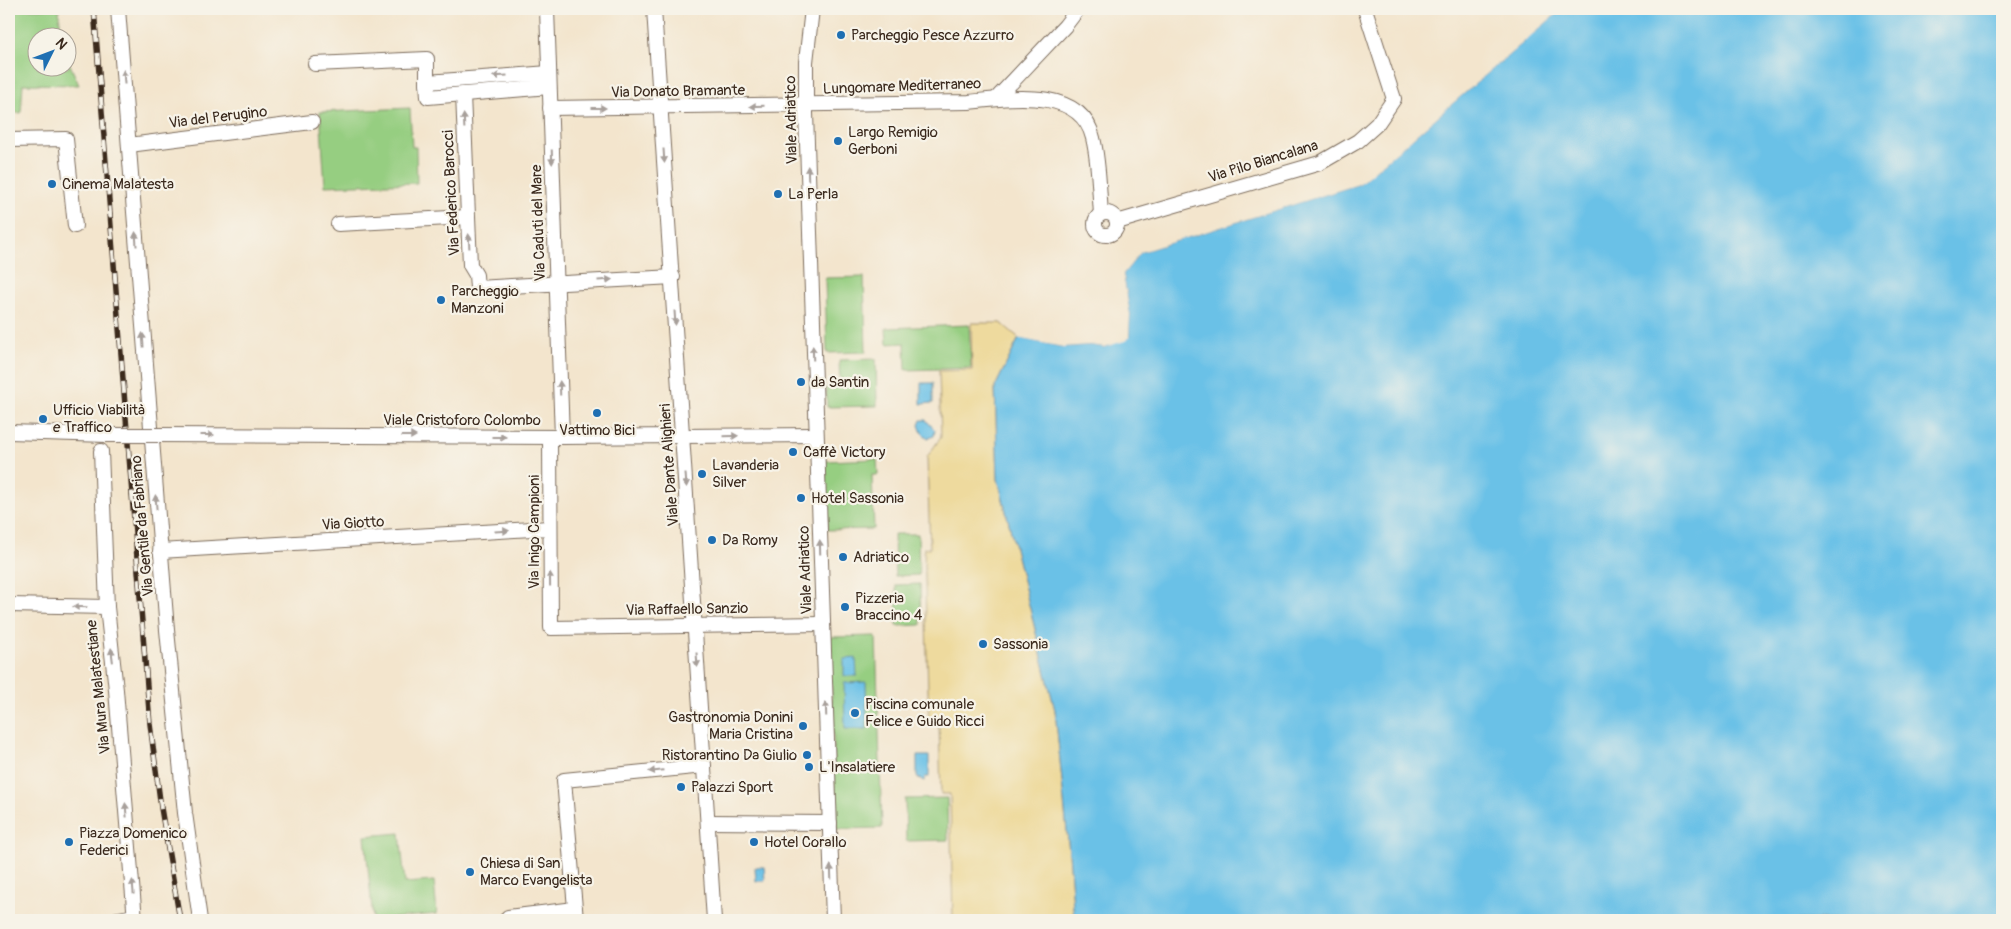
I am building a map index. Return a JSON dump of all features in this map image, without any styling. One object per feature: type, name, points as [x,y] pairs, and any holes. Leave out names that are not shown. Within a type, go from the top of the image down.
[{"type":"street","name":"Via Gentile da Fabriano","points":[[118,9],[160,551],[184,813],[200,920]]},
{"type":"street","name":"Via Caduti del Mare","points":[[547,9],[556,283],[556,437]]},
{"type":"street","name":"Viale Dante Alighieri","points":[[654,9],[714,920]]},
{"type":"street","name":"Viale Adriatico","points":[[812,9],[806,62],[806,105],[833,920]]},
{"type":"street","name":"Lungomare Mediterraneo","points":[[806,105],[969,102],[996,99],[1065,26],[1078,9]]},
{"type":"street","name":"Via Pilo Biancalana","points":[[996,99],[1029,98],[1056,100],[1074,110],[1087,123],[1093,137],[1101,214],[1113,215],[1117,222],[1320,162],[1358,141],[1377,124],[1394,99],[1364,9]]},
{"type":"street","points":[[315,64],[427,59],[428,98],[549,87]]},
{"type":"street","points":[[428,82],[549,73]]},
{"type":"street","name":"Via Federico Barocci","points":[[463,94],[470,265],[476,274],[476,288],[556,283]]},
{"type":"street","name":"Via Donato Bramante","points":[[550,108],[806,105]]},
{"type":"street","name":"Via del Perugino","points":[[129,145],[312,122]]},
{"type":"street","points":[[9,140],[66,139],[74,226]]},
{"type":"street","points":[[338,224],[468,217]]},
{"type":"street","points":[[556,283],[673,277]]},
{"type":"street","name":"Viale Cristoforo Colombo","points":[[9,432],[158,435],[556,437],[816,435]]},
{"type":"street","name":"Via Inigo Campioni","points":[[551,628],[549,528],[556,437]]},
{"type":"street","name":"Via Mura Malatestiane","points":[[101,451],[107,607],[117,697],[135,918]]},
{"type":"street","name":"Via Giotto","points":[[160,551],[549,528]]},
{"type":"street","points":[[9,605],[107,607]]},
{"type":"street","name":"Via Raffaello Sanzio","points":[[551,628],[823,624]]},
{"type":"street","points":[[508,917],[575,915],[564,780],[704,766]]},
{"type":"street","points":[[708,822],[830,823]]},
{"type":"street","points":[[113,920],[135,918]]},
{"type":"green space","points":[[9,9],[59,9],[60,28],[28,28],[28,78],[76,78],[79,85],[23,84],[21,113],[9,113]]},
{"type":"green space","points":[[410,108],[412,147],[416,147],[417,183],[325,186],[320,112]]},
{"type":"green space","points":[[864,277],[866,352],[827,353],[825,278]]},
{"type":"green space","points":[[969,325],[971,368],[906,370],[905,343],[887,344],[886,328]]},
{"type":"green space","points":[[876,359],[877,406],[827,407],[826,387],[840,386],[839,360]]},
{"type":"green space","points":[[877,459],[878,475],[872,475],[874,529],[828,530],[825,461]]},
{"type":"green space","points":[[894,534],[918,534],[919,575],[895,576]]},
{"type":"green space","points":[[920,584],[921,625],[897,626],[896,585]]},
{"type":"green space","points":[[876,636],[882,828],[836,829],[830,637]]},
{"type":"green space","points":[[947,798],[948,840],[906,841],[905,799]]},
{"type":"green space","points":[[400,833],[405,883],[434,881],[437,914],[373,920],[365,836]]},
{"type":"sand","name":"Sassonia","points":[[971,323],[1001,323],[1019,338],[995,387],[998,479],[1055,710],[1074,920],[953,920],[950,794],[941,794],[939,725],[929,725],[924,548],[930,548],[927,457],[941,437],[939,371],[972,370]]},
{"type":"water","points":[[1562,9],[2002,9],[2002,920],[1074,920],[1055,710],[998,479],[995,387],[1019,338],[1063,347],[1090,345],[1104,347],[1129,338],[1130,314],[1123,274],[1141,252],[1359,184]]},
{"type":"water","points":[[921,383],[933,383],[933,403],[921,404]]},
{"type":"water","points":[[921,420],[926,420],[935,430],[934,436],[928,438],[922,433],[919,425]]},
{"type":"water","points":[[856,658],[857,676],[844,676],[844,659]]},
{"type":"water","points":[[866,682],[867,729],[845,729],[844,683]]},
{"type":"water","points":[[917,756],[929,756],[929,777],[925,777],[924,781],[917,777]]},
{"type":"water","points":[[755,867],[764,867],[765,881],[756,881]]},
{"type":"pier","points":[[1558,9],[1562,9],[1359,184],[1141,252],[1123,274],[1130,314],[1129,338],[1125,341],[1104,347],[1090,345],[1063,347],[1016,338],[1019,336],[1063,345],[1091,343],[1104,345],[1124,339],[1126,337],[1128,314],[1121,274],[1139,250],[1357,182]]},
{"type":"railway","points":[[94,9],[150,724],[161,808],[180,920]]},
{"type":"place","name":"Parcheggio Pesce Azzurro","points":[[841,35]]},
{"type":"place","name":"Largo Remigio Gerboni","points":[[838,141]]},
{"type":"place","name":"Cinema Malatesta","points":[[52,184]]},
{"type":"place","name":"La Perla","points":[[778,194]]},
{"type":"place","name":"Parcheggio Manzoni","points":[[441,300]]},
{"type":"place","name":"da Santin","points":[[801,382]]},
{"type":"place","name":"Vattimo Bici","points":[[597,413]]},
{"type":"place","name":"Ufficio Viabilità e Traffico","points":[[43,419]]},
{"type":"place","name":"Caffè Victory","points":[[793,452]]},
{"type":"place","name":"Lavanderia Silver","points":[[702,474]]},
{"type":"place","name":"Hotel Sassonia","points":[[801,498]]},
{"type":"place","name":"Da Romy","points":[[712,540]]},
{"type":"place","name":"Adriatico","points":[[843,557]]},
{"type":"place","name":"Pizzeria Braccino 4","points":[[845,607]]},
{"type":"place","name":"Sassonia","points":[[983,644]]},
{"type":"place","name":"Piscina comunale Felice e Guido Ricci","points":[[855,713]]},
{"type":"place","name":"Gastronomia Donini Maria Cristina","points":[[803,726]]},
{"type":"place","name":"Ristorantino Da Giulio","points":[[807,755]]},
{"type":"place","name":"L'Insalatiere","points":[[809,767]]},
{"type":"place","name":"Palazzi Sport","points":[[681,787]]},
{"type":"place","name":"Piazza Domenico Federici","points":[[69,842]]},
{"type":"place","name":"Hotel Corallo","points":[[754,842]]},
{"type":"place","name":"Chiesa di San Marco Evangelista","points":[[470,872]]}]
